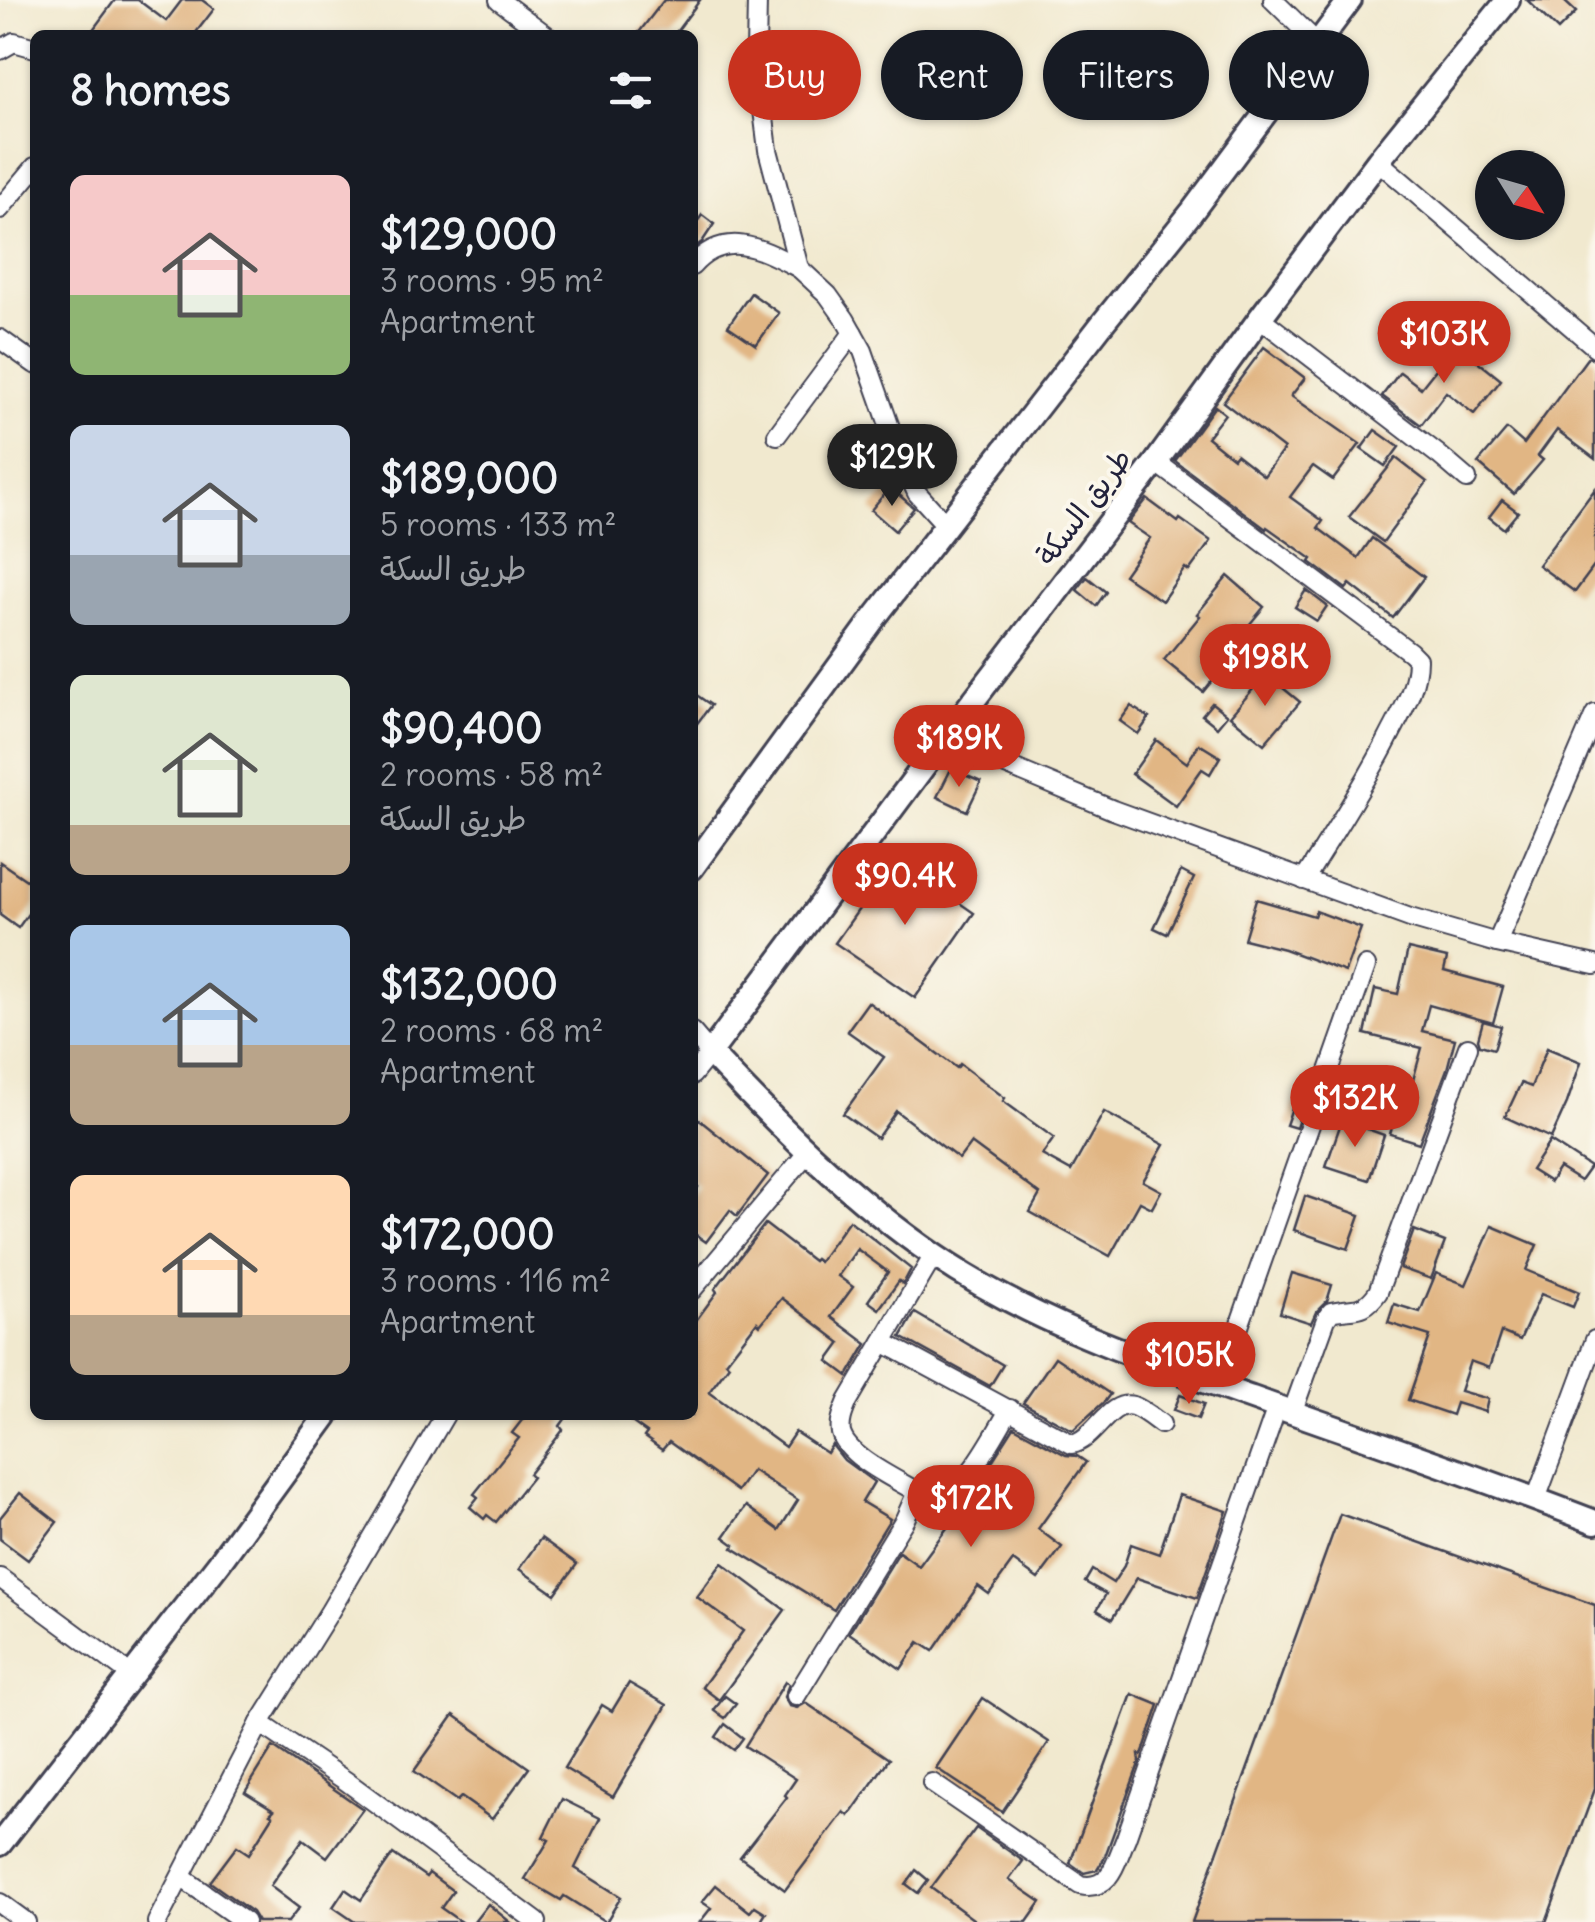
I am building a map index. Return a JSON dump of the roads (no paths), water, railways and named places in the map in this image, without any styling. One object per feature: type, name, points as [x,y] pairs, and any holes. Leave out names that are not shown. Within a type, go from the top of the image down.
[{"type":"main road","points":[[1327,30],[1350,0]]},
{"type":"main road","name":"طريق السكة","points":[[710,1052],[1378,161],[1508,0]]},
{"type":"main road","points":[[698,858],[872,621],[1260,120]]},
{"type":"main road","points":[[710,1052],[808,1152],[871,1207],[934,1255],[985,1287],[1147,1360],[1595,1522]]},
{"type":"main road","points":[[0,1844],[219,1563],[323,1420]]},
{"type":"street","points":[[499,0],[539,30]]},
{"type":"street","points":[[757,0],[756,54],[768,150],[799,268]]},
{"type":"street","points":[[1273,0],[1304,30]]},
{"type":"street","points":[[0,50],[14,42],[30,47]]},
{"type":"street","points":[[1378,161],[1595,347]]},
{"type":"street","points":[[0,209],[30,173]]},
{"type":"street","points":[[698,259],[725,244],[743,244],[799,268],[828,296],[853,333],[871,372],[917,492],[946,524]]},
{"type":"street","points":[[1260,318],[1467,479]]},
{"type":"street","points":[[777,435],[853,333]]},
{"type":"street","points":[[0,339],[30,360]]},
{"type":"street","points":[[1156,462],[1417,660],[1411,694],[1365,783],[1304,880]]},
{"type":"street","points":[[1497,943],[1595,714]]},
{"type":"street","points":[[944,739],[1098,804],[1410,918],[1595,966]]},
{"type":"street","points":[[1218,1386],[1366,966]]},
{"type":"street","points":[[698,1039],[710,1052],[698,1067]]},
{"type":"street","points":[[932,1783],[1080,1885],[1093,1888],[1112,1870],[1285,1410],[1331,1312],[1361,1309],[1378,1292],[1468,1048]]},
{"type":"street","points":[[698,1283],[808,1152]]},
{"type":"street","points":[[934,1255],[848,1401],[841,1418],[841,1432],[849,1449],[917,1492],[938,1496],[960,1483],[976,1465],[1010,1409]]},
{"type":"street","points":[[1536,1499],[1595,1340]]},
{"type":"street","points":[[883,1342],[1072,1444],[1084,1440],[1108,1414],[1125,1406],[1133,1406],[1161,1424]]},
{"type":"street","points":[[157,1922],[260,1724],[443,1420]]},
{"type":"street","points":[[796,1696],[917,1492]]},
{"type":"street","points":[[0,1578],[130,1674]]},
{"type":"street","points":[[260,1724],[346,1781],[537,1922]]},
{"type":"street","points":[[182,1877],[245,1922]]},
{"type":"street","points":[[0,1902],[26,1922]]}]
